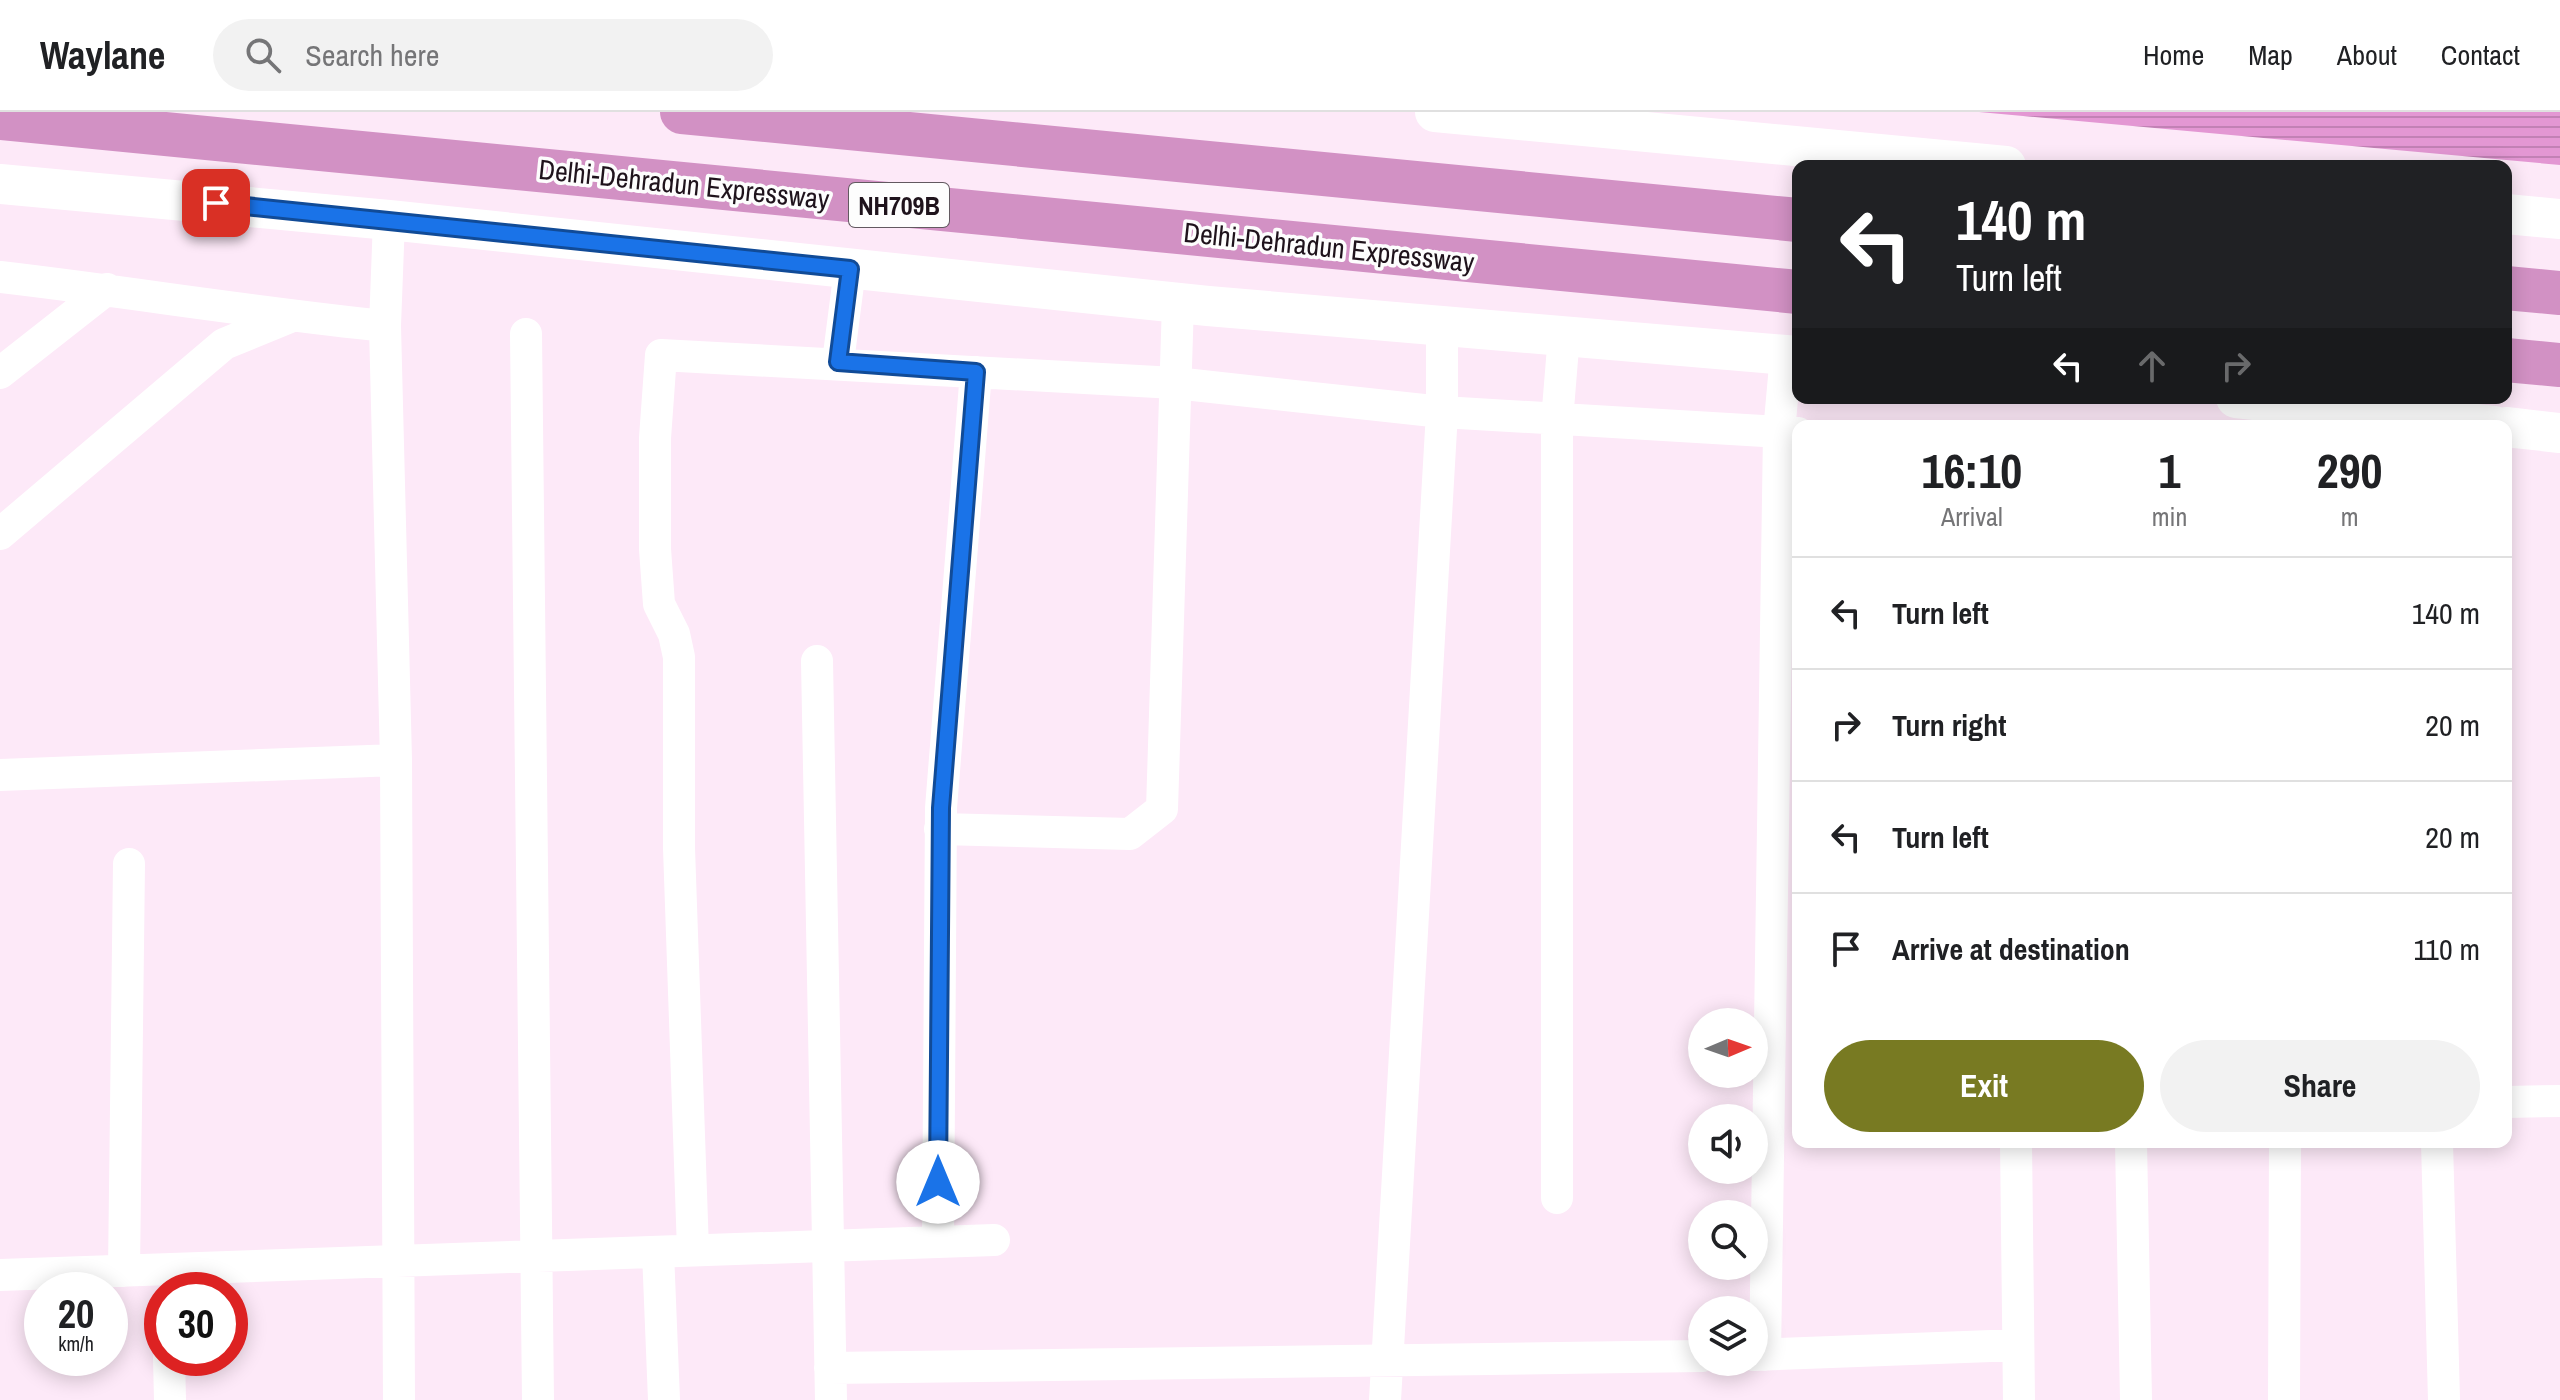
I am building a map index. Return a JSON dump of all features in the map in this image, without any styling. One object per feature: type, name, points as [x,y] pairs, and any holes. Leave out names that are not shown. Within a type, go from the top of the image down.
[{"type":"highway","points":[[682,112],[1792,219]]},
{"type":"highway","name":"Delhi-Dehradun Expressway","points":[[0,118],[1792,291]]},
{"type":"highway","points":[[2512,289],[2560,293]]},
{"type":"highway","points":[[2512,361],[2560,365]]},
{"type":"street","points":[[1435,112],[1943,160]]},
{"type":"street","points":[[0,184],[388,239],[848,286],[1441,341],[1563,349],[1787,398]]},
{"type":"street","points":[[2512,215],[2560,219]]},
{"type":"street","points":[[388,239],[385,317],[396,760],[399,1400]]},
{"type":"street","points":[[0,277],[107,289],[290,317],[385,317]]},
{"type":"street","points":[[839,354],[848,286]]},
{"type":"street","points":[[0,373],[107,289]]},
{"type":"street","points":[[940,829],[1130,834],[1162,809],[1177,316]]},
{"type":"street","points":[[0,534],[224,344],[290,317]]},
{"type":"street","points":[[526,334],[533,1258],[538,1400]]},
{"type":"street","points":[[1385,1400],[1442,408],[1441,341]]},
{"type":"street","points":[[1557,1198],[1557,416],[1563,349]]},
{"type":"street","points":[[693,1250],[679,848],[679,657],[674,634],[659,604],[655,549],[655,438],[661,355],[839,354],[976,372],[1175,377],[1442,408],[1557,416],[1787,398]]},
{"type":"street","points":[[938,1242],[940,829],[976,372]]},
{"type":"street","points":[[1762,1296],[1787,398]]},
{"type":"street","points":[[2260,404],[2307,416],[2386,420]]},
{"type":"street","points":[[2512,428],[2560,433]]},
{"type":"street","points":[[817,661],[831,1400]]},
{"type":"street","points":[[0,775],[396,760]]},
{"type":"street","points":[[124,1271],[129,864]]},
{"type":"street","points":[[2512,1102],[2560,1101]]},
{"type":"street","points":[[2016,1148],[2019,1400]]},
{"type":"street","points":[[2131,1148],[2136,1400]]},
{"type":"street","points":[[2284,1400],[2285,1148]]},
{"type":"street","points":[[2437,1148],[2444,1400]]},
{"type":"street","points":[[248,1274],[399,1262],[994,1240]]},
{"type":"street","points":[[658,1252],[664,1400]]},
{"type":"street","points":[[0,1275],[124,1271],[144,1275]]},
{"type":"street","points":[[1768,1355],[2018,1345]]},
{"type":"street","points":[[830,1368],[1688,1356]]},
{"type":"street","points":[[169,1376],[170,1400]]},
{"type":"shaded area","points":[[1979,112],[2560,112],[2560,165]]},
{"type":"route","points":[[216,203],[850,269],[838,362],[976,372],[941,808],[938,1182]]}]
